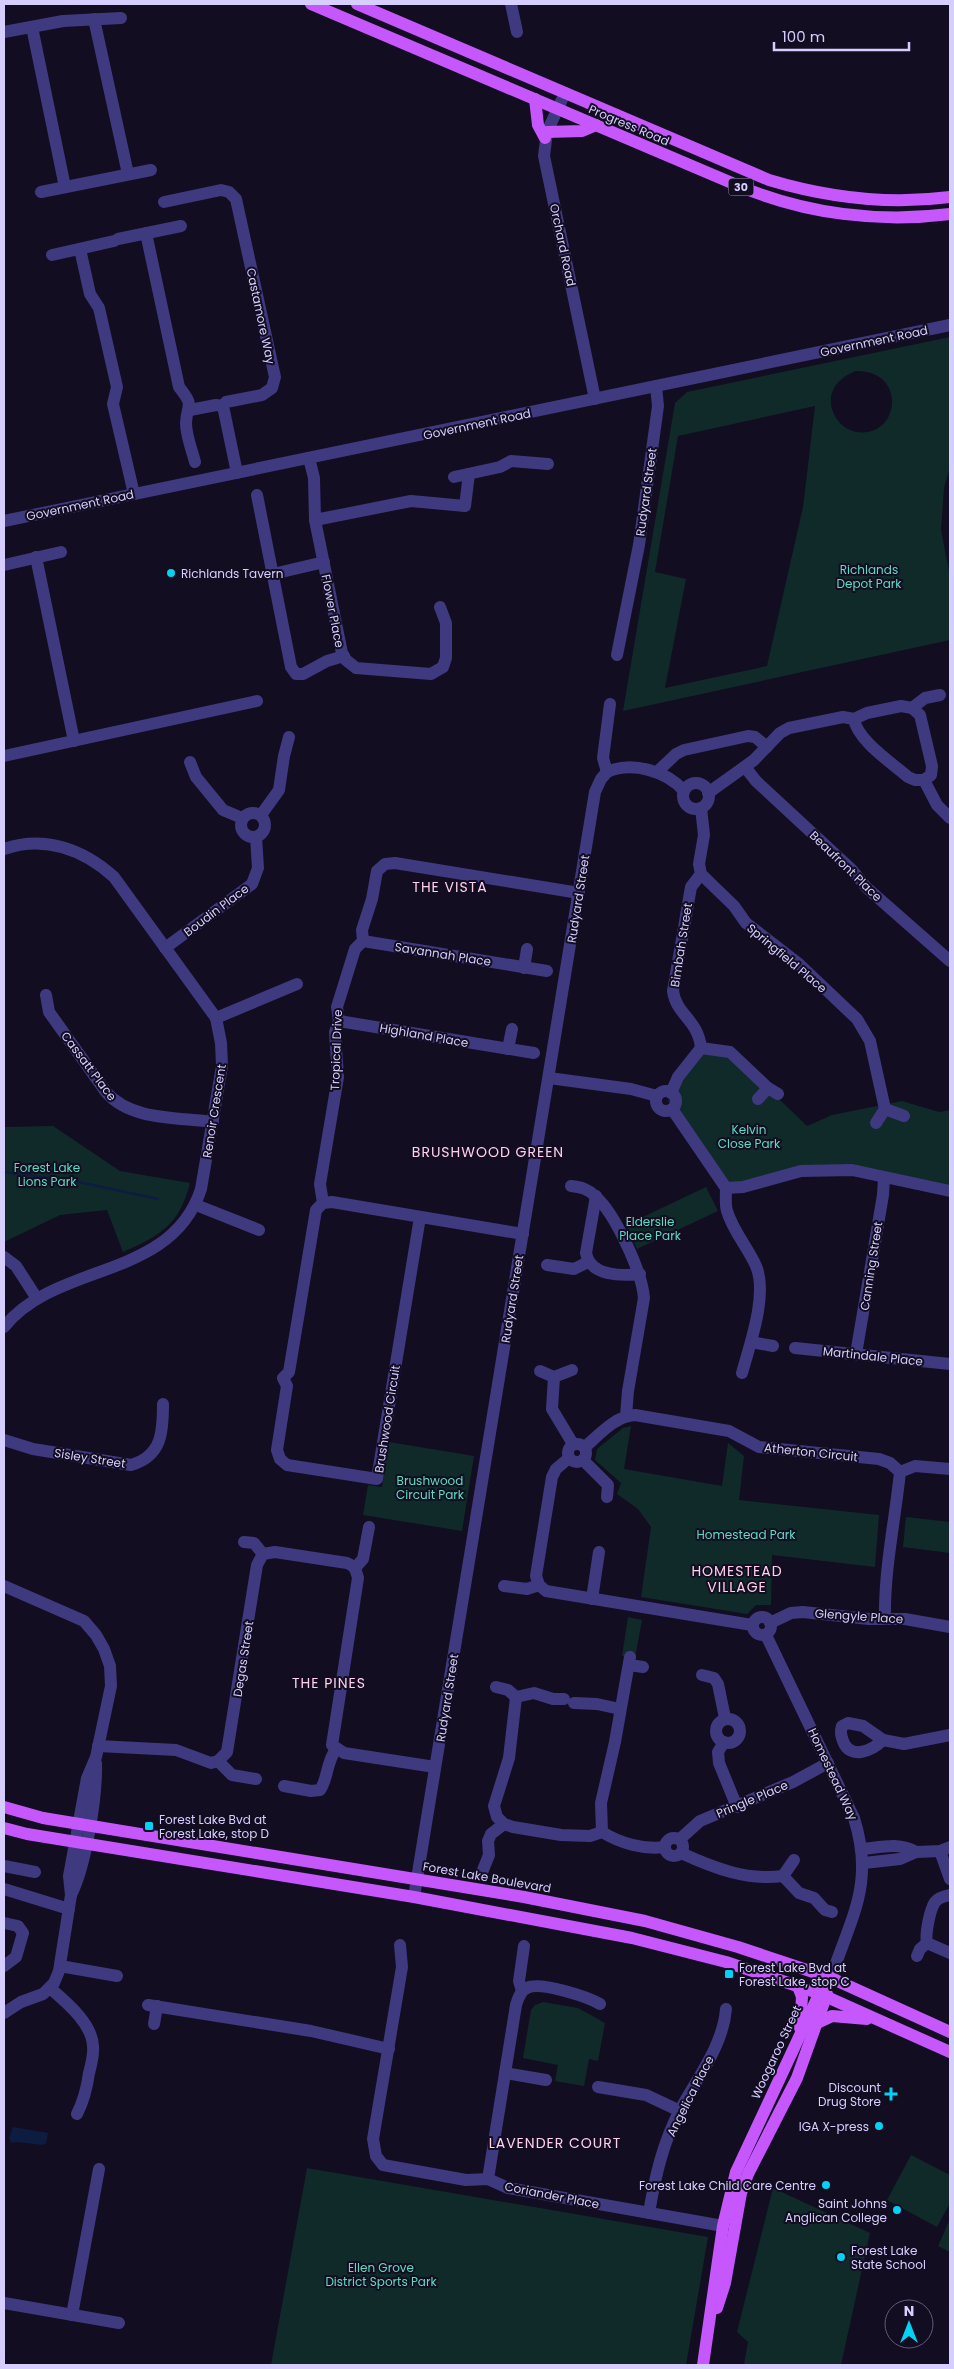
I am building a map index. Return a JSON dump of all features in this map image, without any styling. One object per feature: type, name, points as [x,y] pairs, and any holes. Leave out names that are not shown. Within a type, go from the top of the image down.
[{"type":"main road","name":"Progress Road","points":[[311,4],[755,193],[802,207],[842,214],[882,217],[950,214]]},
{"type":"main road","name":"Progress Road","points":[[357,4],[762,177],[806,190],[876,200],[950,197]]},
{"type":"main road","points":[[535,99],[538,125],[546,135],[582,131],[596,125]]},
{"type":"main road","name":"Forest Lake Boulevard","points":[[4,1807],[43,1818],[524,1897],[645,1921],[738,1947],[831,1978],[950,2032]]},
{"type":"main road","points":[[4,1828],[414,1897],[632,1938],[726,1962],[798,1986],[884,2021],[950,2052]]},
{"type":"main road","name":"Woogaroo Street","points":[[702,2365],[728,2227],[728,2198],[740,2160],[831,1978]]},
{"type":"main road","points":[[798,1986],[802,2001],[798,2043]]},
{"type":"main road","name":"Woogaroo Street","points":[[728,2227],[748,2174],[797,2078],[817,2023],[822,1995]]},
{"type":"main road","points":[[817,2023],[832,2016],[884,2021]]},
{"type":"street","points":[[512,4],[518,32]]},
{"type":"street","points":[[4,32],[63,21],[121,18]]},
{"type":"street","points":[[94,19],[128,174]]},
{"type":"street","points":[[32,27],[65,187]]},
{"type":"street","name":"Orchard Road","points":[[565,93],[546,135],[546,164],[595,399]]},
{"type":"street","points":[[41,192],[151,170]]},
{"type":"street","name":"Castamore Way","points":[[164,202],[221,190],[229,192],[236,200],[275,378],[272,388],[262,395],[226,402],[223,406],[216,405],[190,410]]},
{"type":"street","points":[[52,255],[181,226]]},
{"type":"street","points":[[146,233],[179,387],[186,396],[190,410],[186,424],[195,462]]},
{"type":"street","points":[[80,249],[90,294],[99,308],[101,317],[116,387],[113,404],[134,494]]},
{"type":"street","name":"Government Road","points":[[4,521],[950,325]]},
{"type":"street","name":"Rudyard Street","points":[[617,655],[642,525],[658,406],[656,386]]},
{"type":"street","points":[[223,406],[237,473]]},
{"type":"street","name":"Flower Place","points":[[309,458],[314,478],[315,520],[344,656],[356,668],[431,674],[443,667],[446,658],[446,623],[440,607]]},
{"type":"street","points":[[454,477],[500,467],[511,461],[548,464]]},
{"type":"street","points":[[315,520],[411,501],[465,506],[469,474]]},
{"type":"street","points":[[257,495],[291,667],[296,674],[303,674],[327,661],[344,656]]},
{"type":"street","points":[[4,565],[61,552]]},
{"type":"street","points":[[36,557],[74,740]]},
{"type":"street","points":[[272,574],[324,562]]},
{"type":"street","points":[[912,708],[925,698],[940,695]]},
{"type":"street","points":[[4,756],[257,701]]},
{"type":"street","points":[[610,704],[603,758],[607,772],[625,767],[657,772],[676,781],[684,791]]},
{"type":"street","points":[[708,793],[745,767],[780,733],[788,728],[843,718],[854,719],[867,713],[901,706],[912,708],[920,715],[932,766],[931,775],[924,780],[915,780],[908,777],[861,735],[855,727],[854,719]]},
{"type":"street","points":[[657,772],[676,754],[684,750],[748,736],[755,737],[766,747]]},
{"type":"street","name":"Boudin Place","points":[[165,948],[252,884],[258,868],[256,837],[264,830],[265,822],[260,816],[279,790],[289,737]]},
{"type":"street","points":[[190,762],[196,777],[223,810],[242,818],[252,813],[260,816]]},
{"type":"street","name":"Beaufront Place","points":[[745,767],[756,781],[852,870],[868,888],[950,961]]},
{"type":"street","name":"Rudyard Street","points":[[414,1897],[595,792],[601,779],[607,772]]},
{"type":"street","points":[[924,780],[937,805],[950,818]]},
{"type":"street","points":[[697,783],[706,788],[708,793],[707,802],[701,808],[687,805],[683,796],[684,791],[692,784],[697,783]]},
{"type":"street","points":[[701,808],[704,835],[699,864],[701,874]]},
{"type":"street","points":[[242,818],[241,831],[248,837],[256,837]]},
{"type":"street","name":"Renoir Crescent","points":[[4,849],[32,844],[57,845],[74,849],[98,862],[114,877],[216,1018],[221,1043],[222,1066],[201,1189],[196,1204],[168,1239],[150,1251],[36,1298],[4,1327]]},
{"type":"street","name":"Tropical Drive","points":[[323,1203],[320,1184],[338,1077],[335,1032],[339,1020],[337,1007],[355,949],[363,941],[362,930],[372,899],[377,871],[385,864],[395,863],[579,893]]},
{"type":"street","name":"Bimbah Street","points":[[701,874],[691,887],[673,991],[681,1019],[693,1023],[700,1039],[701,1048]]},
{"type":"street","name":"Springfield Place","points":[[701,874],[734,906],[746,924],[799,964],[857,1019],[870,1041],[885,1109]]},
{"type":"street","name":"Savannah Place","points":[[363,941],[547,971]]},
{"type":"street","points":[[524,968],[527,949]]},
{"type":"street","points":[[216,1018],[297,984]]},
{"type":"street","name":"Cassatt Place","points":[[46,995],[49,1012],[106,1092],[117,1103],[139,1112],[213,1122]]},
{"type":"street","name":"Highland Place","points":[[339,1020],[534,1053]]},
{"type":"street","points":[[508,1049],[512,1029]]},
{"type":"street","points":[[671,1093],[678,1077],[701,1048],[730,1052],[773,1091],[758,1099]]},
{"type":"street","points":[[549,1078],[631,1089],[657,1096]]},
{"type":"street","points":[[664,1091],[671,1093],[676,1102],[672,1108],[665,1111],[658,1108],[657,1096],[664,1091]]},
{"type":"street","points":[[672,1108],[726,1188],[727,1211],[757,1268],[760,1282],[759,1299],[751,1342],[742,1372]]},
{"type":"street","points":[[876,1123],[885,1109],[904,1116]]},
{"type":"street","points":[[726,1188],[743,1187],[801,1171],[852,1170],[950,1191]]},
{"type":"street","name":"Canning Street","points":[[856,1354],[883,1195],[884,1178]]},
{"type":"street","points":[[571,1186],[584,1188],[596,1196],[603,1204],[640,1274],[644,1298],[628,1391],[626,1416],[615,1422],[581,1450],[568,1450],[569,1458],[556,1469],[552,1477],[536,1576],[538,1585],[546,1591],[752,1625],[754,1632],[760,1636],[768,1629]]},
{"type":"street","points":[[596,1196],[586,1253],[588,1262],[595,1270],[627,1276],[640,1274]]},
{"type":"street","points":[[323,1203],[332,1202],[523,1234]]},
{"type":"street","name":"Brushwood Circuit","points":[[323,1203],[316,1210],[289,1372],[283,1378],[287,1386],[276,1450],[280,1459],[287,1465],[377,1480],[420,1217]]},
{"type":"street","points":[[196,1204],[259,1230]]},
{"type":"street","points":[[4,1257],[16,1266],[36,1298]]},
{"type":"street","points":[[547,1265],[574,1269],[588,1262]]},
{"type":"street","points":[[751,1342],[773,1346]]},
{"type":"street","name":"Martindale Place","points":[[795,1348],[950,1364]]},
{"type":"street","points":[[540,1371],[554,1377],[572,1370]]},
{"type":"street","points":[[554,1377],[552,1409],[608,1485],[607,1497]]},
{"type":"street","name":"Sisley Street","points":[[4,1440],[33,1449],[131,1465],[141,1462],[155,1450],[162,1426],[163,1404]]},
{"type":"street","name":"Atherton Circuit","points":[[626,1416],[635,1415],[729,1431],[759,1447],[879,1459],[890,1462],[900,1472]]},
{"type":"street","points":[[886,1619],[885,1594],[888,1561],[893,1536],[900,1472],[915,1466],[950,1469]]},
{"type":"street","points":[[355,1568],[363,1559],[368,1527]]},
{"type":"street","points":[[244,1542],[254,1544],[263,1554],[275,1552],[338,1562],[352,1565],[355,1568],[358,1578],[332,1740],[336,1749],[344,1753],[435,1767]]},
{"type":"street","points":[[592,1599],[599,1552]]},
{"type":"street","name":"Degas Street","points":[[218,1761],[227,1752],[257,1565],[263,1554]]},
{"type":"street","points":[[504,1586],[526,1589],[538,1585]]},
{"type":"street","points":[[4,1586],[84,1621],[96,1636],[110,1666],[111,1686],[97,1751],[97,1781],[69,1876],[71,1894],[57,1977],[50,1988],[42,1994],[22,2002],[4,2013]]},
{"type":"street","name":"Glengyle Place","points":[[768,1629],[792,1613],[803,1612],[905,1619],[950,1628]]},
{"type":"street","name":"Homestead Way","points":[[768,1629],[854,1818],[862,1849],[864,1863],[858,1904],[831,1978]]},
{"type":"street","points":[[602,1832],[601,1803],[616,1742],[629,1661],[642,1667]]},
{"type":"street","points":[[702,1676],[714,1678],[718,1684],[725,1718]]},
{"type":"street","points":[[496,1687],[508,1690],[516,1697]]},
{"type":"street","points":[[516,1697],[534,1693],[553,1699],[597,1704],[620,1709]]},
{"type":"street","points":[[516,1697],[509,1758],[494,1806],[497,1817],[504,1824],[561,1835],[590,1836],[602,1832],[614,1839],[651,1849],[665,1847],[670,1839],[680,1839],[683,1844],[681,1853],[676,1856],[670,1855],[665,1847]]},
{"type":"street","points":[[724,1742],[734,1742],[738,1739],[740,1732],[736,1723],[725,1718]]},
{"type":"street","points":[[724,1742],[717,1733],[717,1726],[720,1720],[725,1718]]},
{"type":"street","points":[[883,1740],[904,1744],[950,1735]]},
{"type":"street","points":[[724,1742],[718,1752],[719,1763],[737,1807]]},
{"type":"street","points":[[284,1786],[311,1791],[320,1790],[323,1786],[329,1760],[336,1749]]},
{"type":"street","points":[[97,1751],[176,1750],[211,1762],[218,1761],[232,1775],[256,1780]]},
{"type":"street","name":"Pringle Place","points":[[680,1839],[700,1821],[793,1782],[828,1762]]},
{"type":"street","points":[[483,1870],[491,1834],[504,1824]]},
{"type":"street","points":[[862,1849],[898,1845],[905,1846],[916,1852]]},
{"type":"street","points":[[864,1863],[900,1859],[916,1852],[945,1849],[950,1879]]},
{"type":"street","points":[[681,1853],[748,1877],[764,1878],[783,1876],[794,1860]]},
{"type":"street","points":[[4,1866],[35,1872]]},
{"type":"street","points":[[783,1876],[799,1893],[814,1898],[825,1910],[832,1912]]},
{"type":"street","points":[[4,1889],[69,1909]]},
{"type":"street","points":[[927,1943],[926,1936],[934,1903],[942,1897],[950,1895]]},
{"type":"street","points":[[4,1923],[18,1926],[22,1933],[16,1957],[4,1966]]},
{"type":"street","points":[[927,1943],[950,1954]]},
{"type":"street","points":[[917,1956],[920,1949],[927,1943]]},
{"type":"street","name":"Coriander Place","points":[[400,1945],[402,1968],[373,2139],[374,2150],[379,2161],[389,2167],[466,2180],[488,2179],[500,2186],[728,2227]]},
{"type":"street","points":[[522,1992],[519,1981],[524,1946]]},
{"type":"street","points":[[60,1966],[117,1976]]},
{"type":"street","points":[[488,2179],[516,2005],[522,1992],[527,1988],[537,1986],[588,1997],[600,2004]]},
{"type":"street","points":[[50,1988],[65,2001],[92,2037],[94,2047],[85,2098],[77,2114]]},
{"type":"street","points":[[154,2024],[152,2005],[311,2031],[389,2048]]},
{"type":"street","name":"Angelica Place","points":[[649,2213],[660,2157],[680,2111],[712,2054],[723,2029],[726,2009]]},
{"type":"street","points":[[505,2073],[546,2080]]},
{"type":"street","points":[[598,2087],[646,2095],[680,2111]]},
{"type":"street","points":[[72,2315],[99,2169]]},
{"type":"street","points":[[4,2303],[119,2324]]},
{"type":"green space","name":"Richlands Depot Park","points":[[950,337],[950,467],[944,488],[941,530],[950,576],[950,640],[623,711],[675,403],[687,392]],"holes":[[[856,371],[873,374],[884,381],[890,392],[892,404],[889,416],[882,425],[871,431],[856,432],[846,428],[837,419],[832,409],[831,402],[834,389],[843,378]],[[815,406],[803,507],[767,666],[665,688],[686,579],[655,572],[678,436]]]},
{"type":"green space","name":"Kelvin Close Park","points":[[724,1050],[778,1094],[780,1100],[807,1126],[832,1115],[902,1101],[939,1112],[950,1110],[950,1191],[852,1170],[726,1188],[668,1101],[671,1093],[697,1056]]},
{"type":"green space","name":"Forest Lake Lions Park","points":[[53,1126],[120,1171],[190,1183],[181,1209],[174,1219],[158,1234],[123,1252],[107,1210],[60,1215],[4,1242],[4,1127]]},
{"type":"green space","name":"Elderslie Place Park","points":[[706,1187],[718,1211],[637,1249],[626,1225]]},
{"type":"green space","name":"Homestead Park","points":[[631,1426],[624,1469],[722,1486],[728,1443],[744,1456],[739,1500],[879,1515],[875,1567],[772,1555],[771,1605],[756,1605],[747,1614],[641,1597],[651,1527],[638,1509],[617,1494],[621,1483],[595,1460],[597,1449],[623,1428]]},
{"type":"green space","name":"Brushwood Circuit Park","points":[[389,1442],[474,1456],[462,1531],[363,1515],[368,1485],[382,1487]]},
{"type":"green space","points":[[906,1517],[950,1522],[950,1553],[903,1547]]},
{"type":"green space","points":[[628,1617],[642,1620],[635,1658],[622,1656]]},
{"type":"green space","points":[[543,2002],[578,2008],[605,2023],[598,2061],[589,2059],[584,2086],[555,2081],[558,2065],[523,2058],[531,2010],[535,2005]]},
{"type":"green space","points":[[911,2155],[950,2175],[950,2203],[937,2227],[887,2200]]},
{"type":"green space","name":"Ellen Grove District Sports Park","points":[[307,2168],[708,2237],[686,2365],[271,2365]]},
{"type":"green space","points":[[773,2188],[870,2233],[841,2365],[744,2364],[748,2342],[737,2332]]},
{"type":"green space","points":[[950,2219],[950,2252],[938,2246]]},
{"type":"water","points":[[13,2127],[48,2133],[46,2143],[43,2145],[12,2143],[9,2138]]},
{"type":"waterway","points":[[4,1172],[74,1181],[158,1199]]},
{"type":"place","name":"Richlands Tavern","points":[[171,573]]},
{"type":"place","name":"Forest Lake Bvd at Forest Lake, stop D","points":[[149,1826]]},
{"type":"place","name":"Forest Lake Bvd at Forest Lake, stop C","points":[[729,1974]]},
{"type":"place","name":"Discount Drug Store","points":[[891,2094]]},
{"type":"place","name":"IGA X-press","points":[[879,2126]]},
{"type":"place","name":"Forest Lake Child Care Centre","points":[[826,2185]]},
{"type":"place","name":"Saint Johns Anglican College","points":[[897,2210]]},
{"type":"place","name":"Forest Lake State School","points":[[841,2257]]},
{"type":"district","name":"THE VISTA","points":[[450,887]]},
{"type":"district","name":"BRUSHWOOD GREEN","points":[[488,1152]]},
{"type":"district","name":"HOMESTEAD VILLAGE","points":[[737,1579]]},
{"type":"district","name":"THE PINES","points":[[329,1683]]},
{"type":"district","name":"LAVENDER COURT","points":[[555,2143]]}]
